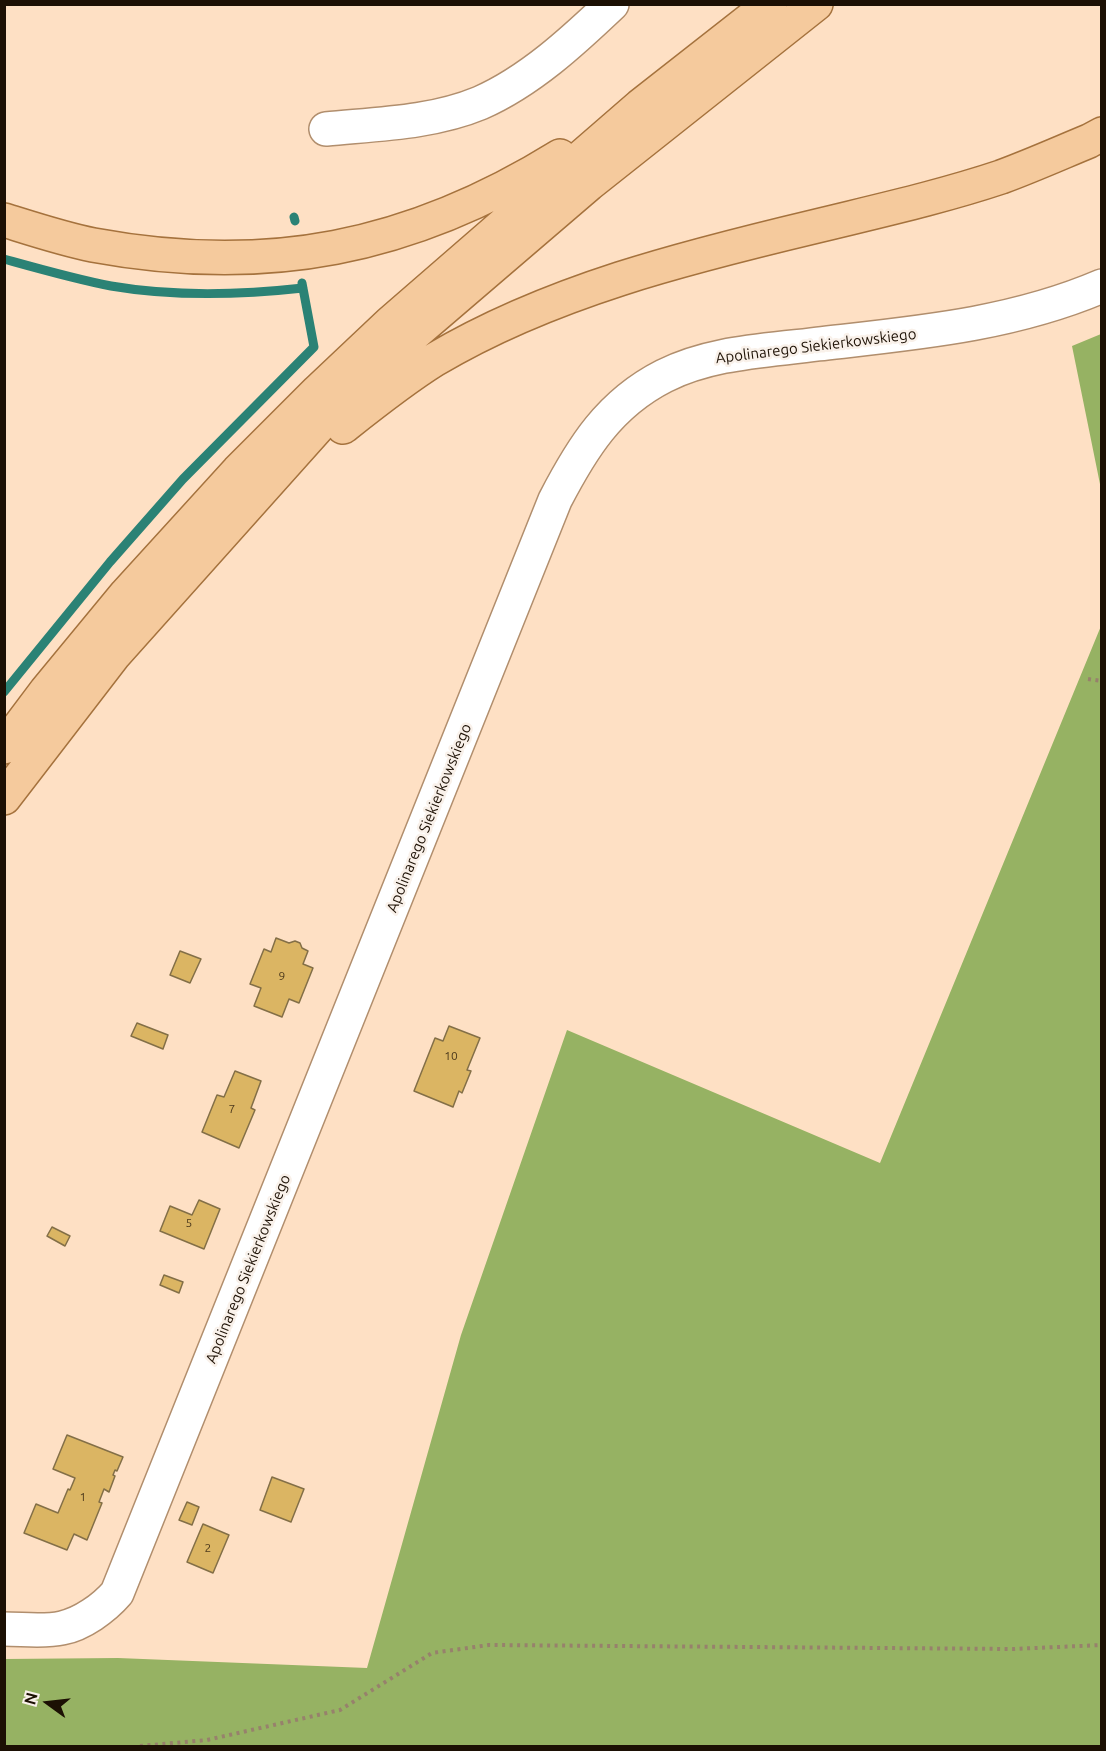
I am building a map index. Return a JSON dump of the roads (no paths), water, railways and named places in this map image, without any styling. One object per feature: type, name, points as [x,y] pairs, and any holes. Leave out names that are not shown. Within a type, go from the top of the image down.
[{"type":"main road","points":[[4,747],[46,691],[126,594],[269,439],[390,323],[640,106],[770,4]]},
{"type":"main road","points":[[4,798],[114,656],[334,409],[407,340],[589,184],[816,4]]},
{"type":"main road","points":[[4,220],[90,244],[201,258],[269,257],[338,248],[445,217],[534,172],[640,106]]},
{"type":"main road","points":[[250,502],[411,375],[455,349],[534,311],[654,270],[899,206],[999,177],[1080,145],[1101,134]]},
{"type":"street","points":[[326,129],[401,122],[445,114],[479,103],[512,86],[542,64],[612,4]]},
{"type":"street","name":"Apolinarego Siekierkowskiego","points":[[4,1629],[59,1629],[71,1626],[108,1604],[117,1593],[555,500],[589,440],[623,404],[662,377],[687,366],[721,356],[905,335],[977,324],[1028,312],[1101,286]]},
{"type":"waterway","points":[[294,217],[295,221]]},
{"type":"waterway","points":[[4,259],[58,274],[135,290],[231,293],[303,288]]},
{"type":"waterway","points":[[4,692],[110,562],[183,479],[314,347],[302,283]]}]
